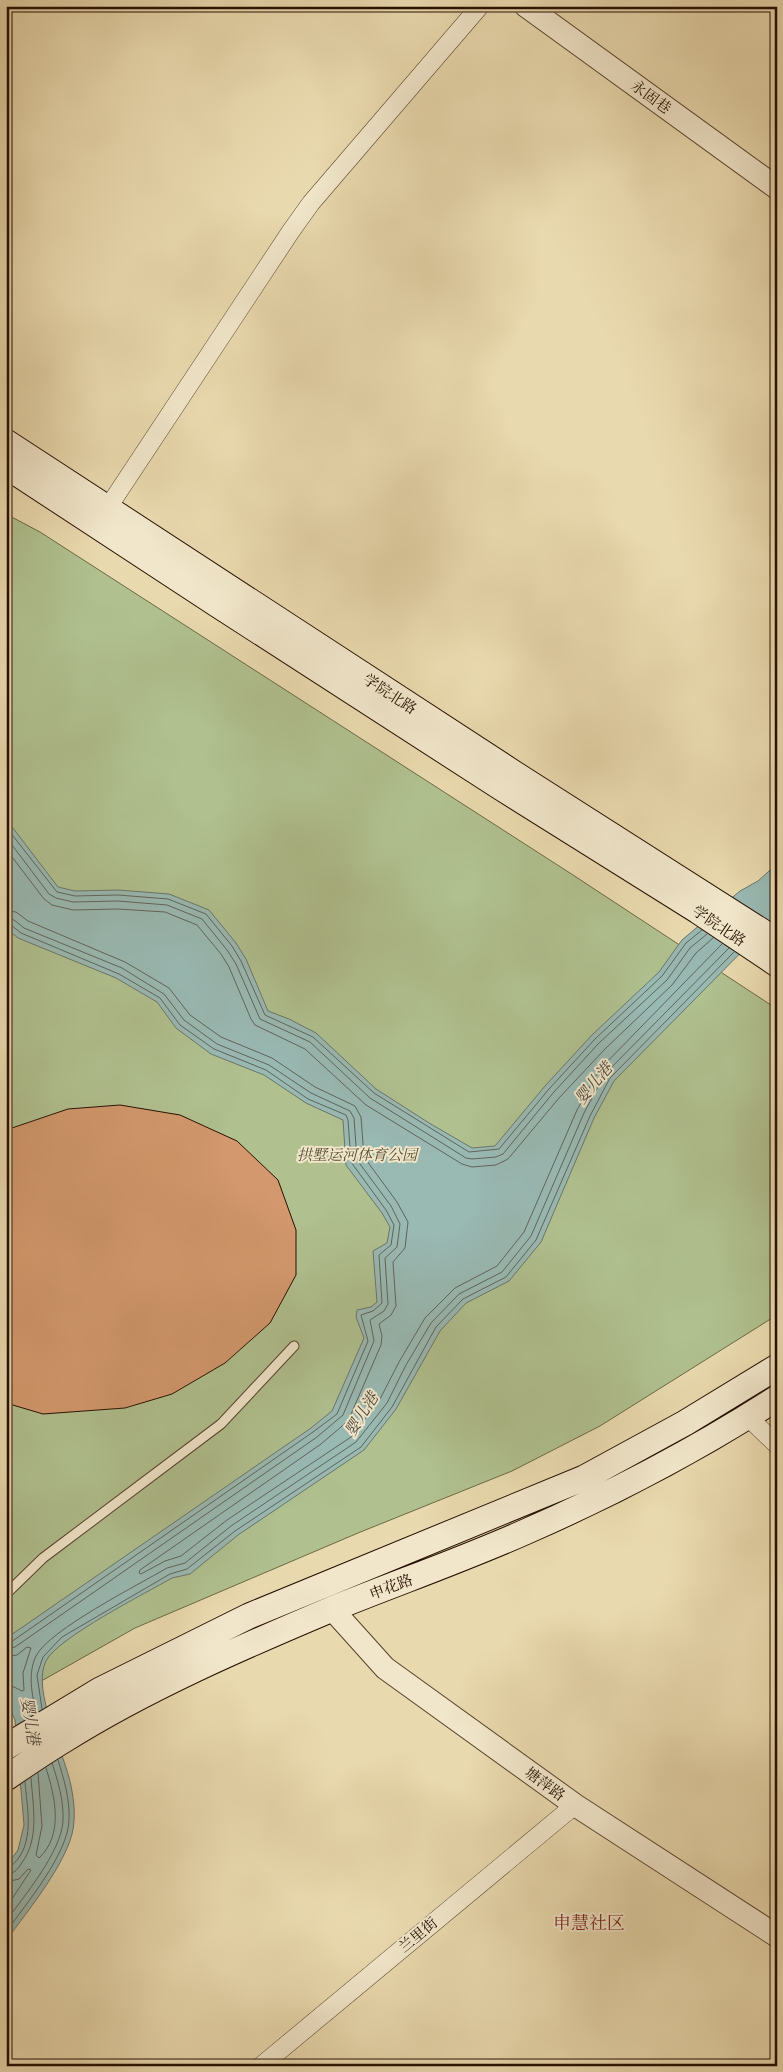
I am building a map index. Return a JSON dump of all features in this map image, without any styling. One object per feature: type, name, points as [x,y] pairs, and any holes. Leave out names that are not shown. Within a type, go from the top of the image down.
[{"type":"main road","name":"学院北路","points":[[6,442],[514,774],[771,952]]},
{"type":"main road","name":"学院北路","points":[[6,466],[500,787],[703,904]]},
{"type":"main road","name":"申花路","points":[[6,1747],[60,1713],[139,1670],[249,1616],[584,1478],[685,1423],[777,1367]]},
{"type":"main road","name":"申花路","points":[[6,1778],[65,1739],[142,1696],[332,1609],[523,1533],[591,1502],[689,1452],[777,1398]]},
{"type":"street","points":[[107,509],[311,203],[480,6]]},
{"type":"street","name":"永固巷","points":[[526,6],[777,188]]},
{"type":"street","points":[[748,1417],[777,1445]]},
{"type":"street","name":"塘萍路","points":[[332,1609],[384,1668],[575,1805],[777,1936]]},
{"type":"street","name":"兰里街","points":[[261,2066],[575,1805]]},
{"type":"lane","points":[[6,1594],[43,1558],[221,1424],[294,1346]]},
{"type":"green space","name":"拱墅运河体育公园","points":[[6,514],[40,532],[573,875],[777,1009],[777,1315],[600,1426],[512,1471],[358,1533],[135,1628],[6,1701]]},
{"type":"water","name":"婴儿港","points":[[6,819],[58,887],[75,891],[118,890],[169,894],[209,910],[236,943],[246,959],[268,1011],[316,1033],[376,1089],[472,1148],[495,1146],[545,1086],[592,1035],[659,972],[682,940],[740,891],[758,881],[777,864],[777,916],[614,1081],[594,1118],[541,1242],[509,1281],[466,1303],[440,1331],[396,1409],[364,1450],[238,1535],[190,1574],[172,1578],[103,1616],[67,1640],[46,1661],[43,1673],[43,1688],[46,1705],[71,1786],[74,1807],[72,1834],[66,1850],[48,1883],[6,1941],[6,1866],[18,1850],[24,1825],[15,1720],[6,1700],[6,1640],[311,1428],[332,1411],[364,1338],[356,1317],[357,1310],[371,1307],[377,1302],[373,1251],[387,1243],[390,1227],[382,1213],[346,1165],[343,1120],[306,1103],[264,1075],[211,1054],[176,1028],[157,1002],[116,978],[18,938],[6,928]]},
{"type":"building","points":[[120,1105],[180,1115],[237,1141],[278,1180],[296,1230],[296,1275],[270,1323],[225,1363],[172,1394],[125,1408],[43,1414],[6,1403],[6,1130],[68,1109]]},
{"type":"district","name":"申慧社区","points":[[589,1923]]}]
